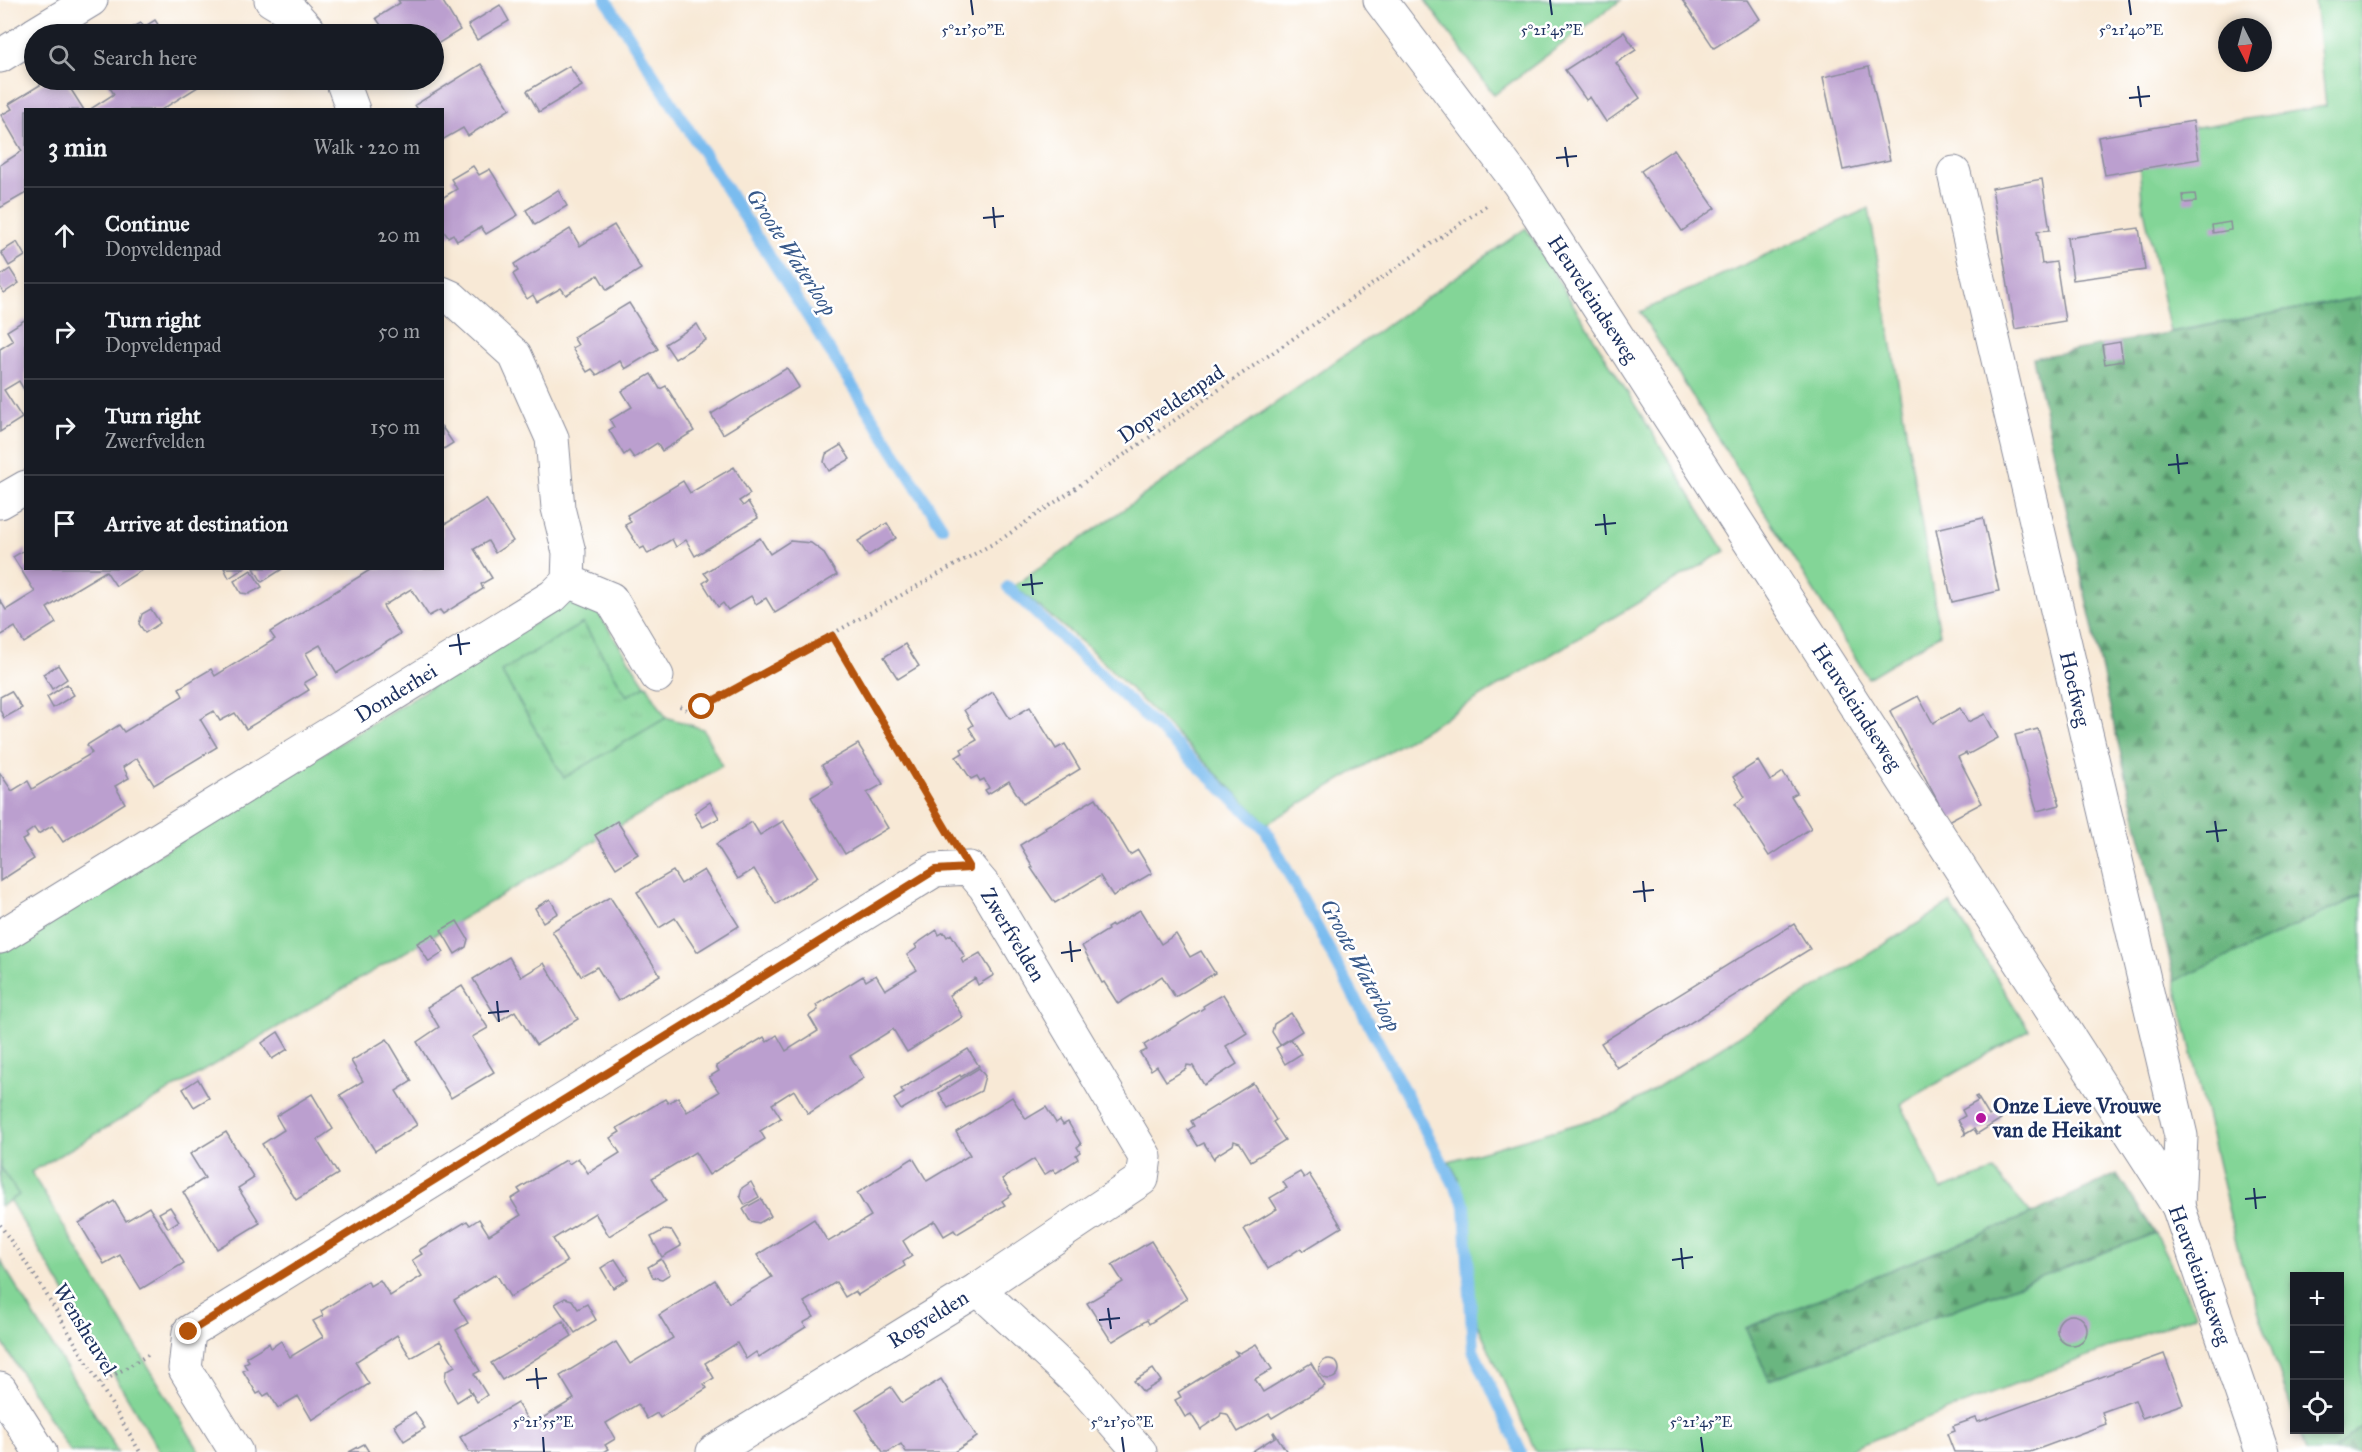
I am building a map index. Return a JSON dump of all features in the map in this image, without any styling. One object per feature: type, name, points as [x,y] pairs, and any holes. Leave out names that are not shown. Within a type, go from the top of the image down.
[{"type":"street","points":[[53,24],[91,0]]},
{"type":"street","points":[[272,0],[292,13],[302,24]]},
{"type":"street","name":"Heuveleindseweg","points":[[1380,0],[1519,184],[2178,1206],[2262,1452]]},
{"type":"street","points":[[0,56],[24,42]]},
{"type":"street","points":[[346,90],[352,108]]},
{"type":"street","name":"Hoefweg","points":[[1954,173],[2181,1136],[2178,1206]]},
{"type":"street","points":[[444,294],[451,297],[515,355],[552,438],[558,508],[569,552],[568,581],[611,599],[657,676]]},
{"type":"street","points":[[0,502],[24,488]]},
{"type":"street","name":"Donderhei","points":[[0,937],[543,602],[568,581]]},
{"type":"street","name":"Zwerfvelden","points":[[189,1332],[935,870],[969,868],[985,887],[1145,1157],[1142,1179],[978,1289]]},
{"type":"street","name":"Rogvelden","points":[[713,1452],[978,1289],[1080,1384],[1140,1452]]},
{"type":"street","points":[[189,1332],[185,1369],[236,1452]]},
{"type":"street","points":[[0,1389],[40,1452]]},
{"type":"path","name":"Dopveldenpad","points":[[657,676],[676,703],[688,711],[702,707],[832,636],[1003,538],[1519,184]]},
{"type":"path","points":[[832,636],[969,868]]},
{"type":"path","name":"Wensheuvel","points":[[0,1224],[39,1282],[140,1452]]},
{"type":"path","points":[[100,1383],[189,1332]]},
{"type":"green space","points":[[1425,0],[1621,0],[1494,95]]},
{"type":"green space","points":[[2315,0],[2362,0],[2362,297],[2170,332],[2142,200],[2137,137],[2326,106]]},
{"type":"green space","points":[[1869,208],[1940,634],[1868,678],[1640,312]]},
{"type":"green space","points":[[1526,228],[1725,551],[1265,825],[1262,819],[1089,648],[1014,586]]},
{"type":"green space","points":[[2362,297],[2362,895],[2175,981],[2116,734],[2033,358]]},
{"type":"green space","points":[[579,600],[594,606],[666,717],[703,729],[722,766],[31,1172],[200,1452],[160,1452],[3,1189],[0,1191],[0,952],[564,605]]},
{"type":"green space","points":[[583,623],[627,696],[647,685],[666,718],[564,778],[501,671]]},
{"type":"green space","points":[[2362,895],[2362,1426],[2332,1452],[2306,1452],[2300,1434],[2344,1434],[2344,1272],[2290,1272],[2290,1404],[2237,1247],[2175,981]]},
{"type":"green space","points":[[1950,903],[2029,1030],[1901,1104],[1941,1189],[1994,1171],[2031,1214],[1746,1328],[1769,1380],[2155,1233],[2196,1314],[1842,1452],[1536,1452],[1477,1323],[1458,1178],[1449,1161],[1618,1112]]},
{"type":"green space","points":[[0,1167],[19,1195],[1,1206],[0,1205]]},
{"type":"green space","points":[[2117,1174],[2155,1233],[1769,1380],[1746,1328],[2031,1214]]},
{"type":"green space","points":[[0,1260],[118,1452],[70,1452],[0,1339]]},
{"type":"green space","points":[[2362,1426],[2362,1452],[2332,1452]]},
{"type":"building","points":[[398,0],[442,0],[460,30],[444,40],[444,24],[380,24],[376,18],[400,3]]},
{"type":"building","points":[[1682,0],[1748,0],[1760,19],[1714,48]]},
{"type":"building","points":[[500,5],[509,21],[477,40],[468,25]]},
{"type":"building","points":[[1624,32],[1636,50],[1616,63],[1640,98],[1606,122],[1590,97],[1586,100],[1565,70]]},
{"type":"building","points":[[481,64],[510,109],[468,136],[463,128],[444,139],[444,108],[417,108],[415,105],[439,90],[444,90],[444,87]]},
{"type":"building","points":[[569,66],[582,86],[539,112],[527,91]]},
{"type":"building","points":[[1869,67],[1890,160],[1843,170],[1823,77]]},
{"type":"building","points":[[32,90],[71,90],[83,108],[24,108],[24,194],[0,208],[0,165],[22,151],[1,115],[12,109],[9,104]]},
{"type":"building","points":[[111,90],[193,90],[164,108],[92,108],[114,94]]},
{"type":"building","points":[[2193,121],[2199,159],[2105,175],[2098,137]]},
{"type":"building","points":[[1674,149],[1715,208],[1682,231],[1641,171]]},
{"type":"building","points":[[473,166],[479,175],[490,169],[518,215],[486,234],[481,227],[457,241],[453,234],[448,237],[444,232],[444,197],[457,189],[451,179]]},
{"type":"building","points":[[2042,179],[2050,230],[2037,231],[2042,264],[2056,262],[2065,321],[2015,329],[1992,188]]},
{"type":"building","points":[[558,190],[567,206],[535,225],[526,210]]},
{"type":"building","points":[[2195,194],[2196,202],[2184,203],[2183,195]]},
{"type":"building","points":[[2230,222],[2231,230],[2213,233],[2212,225]]},
{"type":"building","points":[[614,225],[641,269],[607,290],[598,275],[566,295],[561,288],[537,302],[533,295],[527,299],[513,274],[518,271],[514,264],[570,229],[580,246]]},
{"type":"building","points":[[2139,228],[2145,270],[2073,280],[2067,238]]},
{"type":"building","points":[[17,242],[24,257],[9,266],[1,252]]},
{"type":"building","points":[[10,269],[19,283],[4,293],[0,287],[0,276]]},
{"type":"building","points":[[629,303],[658,349],[625,369],[620,361],[597,375],[592,369],[587,372],[572,348],[578,345],[573,337]]},
{"type":"building","points":[[24,320],[24,390],[19,381],[4,390],[22,418],[0,432],[0,349],[13,341],[7,331]]},
{"type":"building","points":[[697,324],[706,340],[675,359],[665,344]]},
{"type":"building","points":[[2120,342],[2123,361],[2105,364],[2102,345]]},
{"type":"building","points":[[787,368],[799,387],[723,434],[711,414]]},
{"type":"building","points":[[651,374],[660,389],[666,386],[694,431],[662,451],[657,443],[634,458],[629,451],[624,455],[609,430],[614,427],[610,420],[632,407],[622,391]]},
{"type":"building","points":[[444,430],[453,443],[444,449]]},
{"type":"building","points":[[841,445],[850,459],[829,471],[824,462],[826,454]]},
{"type":"building","points":[[734,467],[750,494],[739,501],[743,506],[748,502],[758,518],[695,556],[686,540],[676,547],[672,539],[648,554],[644,547],[640,549],[625,525],[631,522],[627,515],[683,481],[690,493]]},
{"type":"building","points":[[486,499],[513,541],[495,553],[488,541],[474,549],[492,578],[481,584],[483,589],[443,614],[440,610],[429,616],[411,589],[383,606],[400,634],[337,673],[320,645],[306,653],[318,675],[304,683],[309,690],[246,729],[235,713],[220,721],[214,711],[200,719],[217,747],[154,785],[137,758],[123,767],[129,778],[115,786],[125,803],[63,842],[52,826],[38,834],[34,828],[26,834],[28,837],[22,840],[34,859],[0,881],[0,773],[12,791],[28,781],[32,789],[92,753],[87,745],[119,725],[124,732],[183,696],[179,688],[211,669],[215,676],[275,639],[270,632],[370,570],[444,570],[444,525]]},
{"type":"building","points":[[1983,518],[1999,591],[1952,602],[1936,529]]},
{"type":"building","points":[[887,523],[896,538],[868,556],[858,541]]},
{"type":"building","points":[[760,538],[770,554],[790,541],[811,543],[823,552],[837,575],[775,613],[766,598],[756,604],[751,596],[728,610],[723,603],[718,607],[703,583],[709,579],[704,573]]},
{"type":"building","points":[[24,550],[24,570],[142,570],[116,586],[106,571],[76,589],[47,608],[56,623],[24,643],[15,627],[0,636],[0,600],[6,610],[35,592],[13,557]]},
{"type":"building","points":[[225,570],[241,570],[229,578]]},
{"type":"building","points":[[251,570],[262,587],[249,594],[241,593],[234,581]]},
{"type":"building","points":[[255,570],[281,570],[262,582]]},
{"type":"building","points":[[151,609],[160,623],[145,633],[139,624],[142,614]]},
{"type":"building","points":[[905,644],[919,666],[898,679],[884,657]]},
{"type":"building","points":[[58,665],[67,679],[52,689],[43,674]]},
{"type":"building","points":[[67,684],[74,695],[53,708],[47,697]]},
{"type":"building","points":[[11,691],[22,708],[4,718],[0,710],[0,697]]},
{"type":"building","points":[[993,692],[1010,719],[1030,707],[1056,749],[1065,744],[1080,769],[1023,804],[1009,781],[988,794],[985,790],[989,788],[984,779],[980,781],[977,776],[971,779],[956,757],[963,753],[961,749],[977,740],[969,728],[973,725],[964,710]]},
{"type":"building","points":[[1918,696],[1933,723],[1960,708],[1968,722],[1985,714],[1998,738],[1967,755],[1966,753],[1958,757],[1982,803],[1948,821],[1890,711]]},
{"type":"building","points":[[2038,729],[2060,805],[2037,811],[2015,735]]},
{"type":"building","points":[[858,744],[883,784],[867,793],[888,828],[845,854],[811,797],[833,784],[822,765]]},
{"type":"building","points":[[1758,761],[1770,781],[1783,772],[1797,793],[1791,796],[1811,828],[1769,856],[1735,804],[1745,797],[1733,777]]},
{"type":"building","points":[[1096,798],[1130,855],[1138,850],[1152,873],[1113,896],[1100,876],[1055,903],[1031,868],[1033,867],[1020,845],[1046,829],[1045,827]]},
{"type":"building","points":[[710,802],[719,818],[703,827],[694,813]]},
{"type":"building","points":[[617,821],[638,854],[616,868],[595,835]]},
{"type":"building","points":[[783,821],[818,877],[776,904],[754,869],[738,879],[716,844],[752,822],[760,835]]},
{"type":"building","points":[[704,870],[739,926],[697,952],[675,918],[659,928],[637,892],[673,871],[681,884]]},
{"type":"building","points":[[610,897],[660,975],[618,1001],[597,967],[581,976],[552,931]]},
{"type":"building","points":[[550,899],[558,913],[543,922],[535,908]]},
{"type":"building","points":[[1140,910],[1161,944],[1176,934],[1190,957],[1201,951],[1215,973],[1175,997],[1162,976],[1118,1004],[1104,982],[1102,983],[1082,946],[1108,930],[1107,928]]},
{"type":"building","points":[[457,921],[468,939],[466,947],[455,954],[441,930]]},
{"type":"building","points":[[1794,924],[1810,949],[1617,1068],[1601,1043]]},
{"type":"building","points":[[937,930],[939,935],[944,932],[947,937],[951,934],[965,957],[961,959],[963,963],[980,953],[994,975],[978,985],[975,978],[949,995],[963,1017],[907,1052],[893,1029],[850,1056],[864,1078],[808,1114],[794,1090],[772,1104],[781,1118],[760,1131],[765,1139],[709,1175],[695,1152],[652,1178],[666,1201],[609,1236],[595,1213],[553,1239],[567,1262],[510,1297],[496,1274],[454,1300],[468,1323],[456,1330],[480,1371],[474,1374],[487,1395],[477,1402],[468,1387],[471,1393],[457,1402],[445,1380],[446,1371],[455,1366],[440,1341],[411,1358],[397,1335],[355,1362],[369,1384],[312,1420],[298,1396],[278,1408],[269,1393],[264,1396],[261,1392],[257,1394],[243,1371],[247,1369],[244,1364],[249,1361],[246,1357],[269,1343],[271,1348],[281,1341],[290,1357],[323,1337],[313,1321],[323,1316],[321,1311],[368,1281],[370,1286],[380,1280],[390,1296],[422,1276],[412,1260],[422,1254],[419,1250],[467,1221],[470,1225],[479,1219],[489,1235],[521,1215],[511,1199],[521,1193],[518,1189],[566,1160],[569,1164],[578,1158],[588,1173],[620,1153],[610,1138],[620,1132],[617,1128],[665,1099],[668,1103],[678,1097],[687,1112],[719,1092],[709,1077],[719,1071],[716,1066],[764,1037],[767,1042],[777,1035],[786,1051],[818,1031],[809,1016],[818,1010],[816,1005],[863,976],[866,981],[876,975],[885,990],[917,970],[907,955],[917,948],[915,945]]},
{"type":"building","points":[[433,934],[444,952],[429,962],[417,943]]},
{"type":"building","points":[[509,957],[521,977],[544,963],[578,1019],[536,1045],[515,1011],[499,1021],[473,979]]},
{"type":"building","points":[[462,986],[488,1028],[472,1037],[494,1072],[451,1098],[417,1042],[439,1027],[427,1007]]},
{"type":"building","points":[[1223,994],[1247,1033],[1226,1046],[1237,1064],[1204,1085],[1193,1066],[1187,1065],[1186,1069],[1166,1081],[1157,1066],[1151,1070],[1140,1053],[1147,1050],[1144,1045]]},
{"type":"building","points":[[1291,1013],[1302,1031],[1280,1045],[1272,1032],[1274,1024]]},
{"type":"building","points":[[278,1032],[288,1049],[272,1059],[262,1043]]},
{"type":"building","points":[[387,1039],[412,1081],[396,1091],[417,1125],[375,1151],[340,1095],[363,1081],[351,1061]]},
{"type":"building","points":[[1291,1039],[1301,1054],[1285,1064],[1276,1048]]},
{"type":"building","points":[[968,1049],[979,1066],[901,1110],[894,1099],[904,1093],[901,1089]]},
{"type":"building","points":[[979,1068],[985,1076],[981,1091],[948,1108],[939,1093]]},
{"type":"building","points":[[198,1079],[209,1098],[194,1107],[183,1089]]},
{"type":"building","points":[[1253,1083],[1276,1120],[1273,1122],[1285,1140],[1251,1161],[1240,1143],[1234,1141],[1233,1145],[1215,1156],[1214,1159],[1204,1143],[1198,1146],[1188,1130],[1194,1126],[1191,1121]]},
{"type":"building","points":[[312,1094],[333,1129],[317,1140],[338,1174],[296,1200],[262,1144],[284,1130],[276,1116]]},
{"type":"building","name":"Onze Lieve Vrouwe van de Heikant","points":[[1977,1096],[1989,1116],[1996,1111],[2001,1119],[1977,1134],[1974,1129],[1964,1135],[1965,1132],[1958,1120],[1965,1116],[1962,1110],[1978,1101],[1975,1097]]},
{"type":"building","points":[[1012,1097],[1026,1119],[1046,1107],[1056,1123],[1060,1120],[1063,1125],[1068,1122],[1081,1144],[1077,1147],[1080,1152],[1076,1155],[1078,1159],[1056,1173],[1053,1169],[1044,1175],[1034,1159],[1002,1179],[1012,1194],[1002,1201],[1005,1205],[957,1234],[954,1230],[944,1236],[935,1221],[919,1230],[903,1241],[912,1256],[903,1262],[905,1266],[858,1295],[855,1291],[845,1297],[836,1282],[804,1302],[814,1317],[803,1323],[806,1327],[759,1357],[756,1352],[746,1359],[737,1343],[705,1363],[714,1378],[704,1384],[707,1388],[660,1418],[657,1413],[647,1419],[638,1404],[606,1423],[615,1439],[605,1445],[608,1449],[603,1452],[469,1452],[460,1437],[517,1403],[531,1425],[574,1399],[560,1376],[616,1342],[630,1364],[673,1338],[659,1315],[715,1280],[729,1303],[772,1277],[757,1255],[814,1219],[828,1242],[871,1216],[857,1193],[913,1158],[927,1181],[970,1155],[956,1132]]},
{"type":"building","points":[[226,1132],[254,1178],[238,1188],[260,1223],[217,1249],[183,1192],[205,1178],[190,1154]]},
{"type":"building","points":[[1300,1172],[1304,1178],[1309,1174],[1342,1227],[1303,1251],[1301,1248],[1268,1269],[1244,1229],[1277,1209],[1270,1198],[1287,1188],[1283,1182]]},
{"type":"building","points":[[751,1182],[759,1197],[745,1205],[740,1196],[742,1188]]},
{"type":"building","points":[[761,1199],[771,1216],[759,1223],[750,1221],[743,1209]]},
{"type":"building","points":[[114,1201],[126,1221],[149,1207],[184,1263],[141,1289],[120,1255],[104,1264],[79,1223]]},
{"type":"building","points":[[170,1207],[179,1221],[168,1228],[159,1213]]},
{"type":"building","points":[[664,1230],[672,1231],[681,1246],[662,1257],[651,1237]]},
{"type":"building","points":[[1151,1241],[1187,1299],[1149,1324],[1147,1320],[1113,1341],[1087,1303],[1123,1282],[1112,1265]]},
{"type":"building","points":[[615,1259],[628,1279],[613,1288],[601,1268]]},
{"type":"building","points":[[661,1259],[670,1274],[662,1279],[653,1277],[648,1267]]},
{"type":"building","points":[[565,1298],[572,1300],[578,1309],[587,1304],[596,1320],[575,1333],[555,1304]]},
{"type":"building","points":[[2072,1315],[2082,1320],[2087,1330],[2082,1340],[2072,1345],[2062,1340],[2057,1330],[2062,1320]]},
{"type":"building","points":[[563,1321],[572,1336],[502,1380],[491,1363]]},
{"type":"building","points":[[1256,1344],[1272,1369],[1255,1379],[1263,1392],[1311,1363],[1325,1386],[1272,1418],[1269,1414],[1238,1432],[1227,1414],[1221,1413],[1201,1430],[1191,1414],[1185,1417],[1175,1400],[1181,1397],[1178,1392],[1238,1355],[1235,1351],[1240,1353]]},
{"type":"building","points":[[2164,1354],[2183,1404],[2142,1418],[2135,1400],[2102,1412],[2106,1424],[2030,1452],[1954,1452],[1947,1434],[1955,1431],[1953,1426],[1976,1418],[1978,1422]]},
{"type":"building","points":[[1329,1359],[1336,1362],[1339,1369],[1336,1376],[1329,1379],[1322,1376],[1319,1369],[1322,1362]]},
{"type":"building","points":[[1153,1369],[1161,1381],[1143,1392],[1134,1381]]},
{"type":"building","points":[[941,1379],[977,1437],[954,1452],[906,1452],[901,1444],[888,1452],[883,1452],[856,1409],[891,1387],[902,1403]]},
{"type":"building","points":[[415,1412],[425,1428],[404,1441],[394,1425]]},
{"type":"building","points":[[1274,1432],[1287,1452],[1251,1452],[1275,1437]]},
{"type":"building","points":[[364,1444],[369,1452],[349,1452]]},
{"type":"waterway","name":"Groote Waterloop","points":[[606,0],[942,527]]},
{"type":"waterway","name":"Groote Waterloop","points":[[1008,587],[1265,829],[1465,1205],[1473,1350],[1521,1452]]},
{"type":"place","name":"Onze Lieve Vrouwe van de Heikant","points":[[1981,1118]]},
{"type":"route","points":[[189,1332],[935,870],[969,868],[832,636],[702,707]]}]
